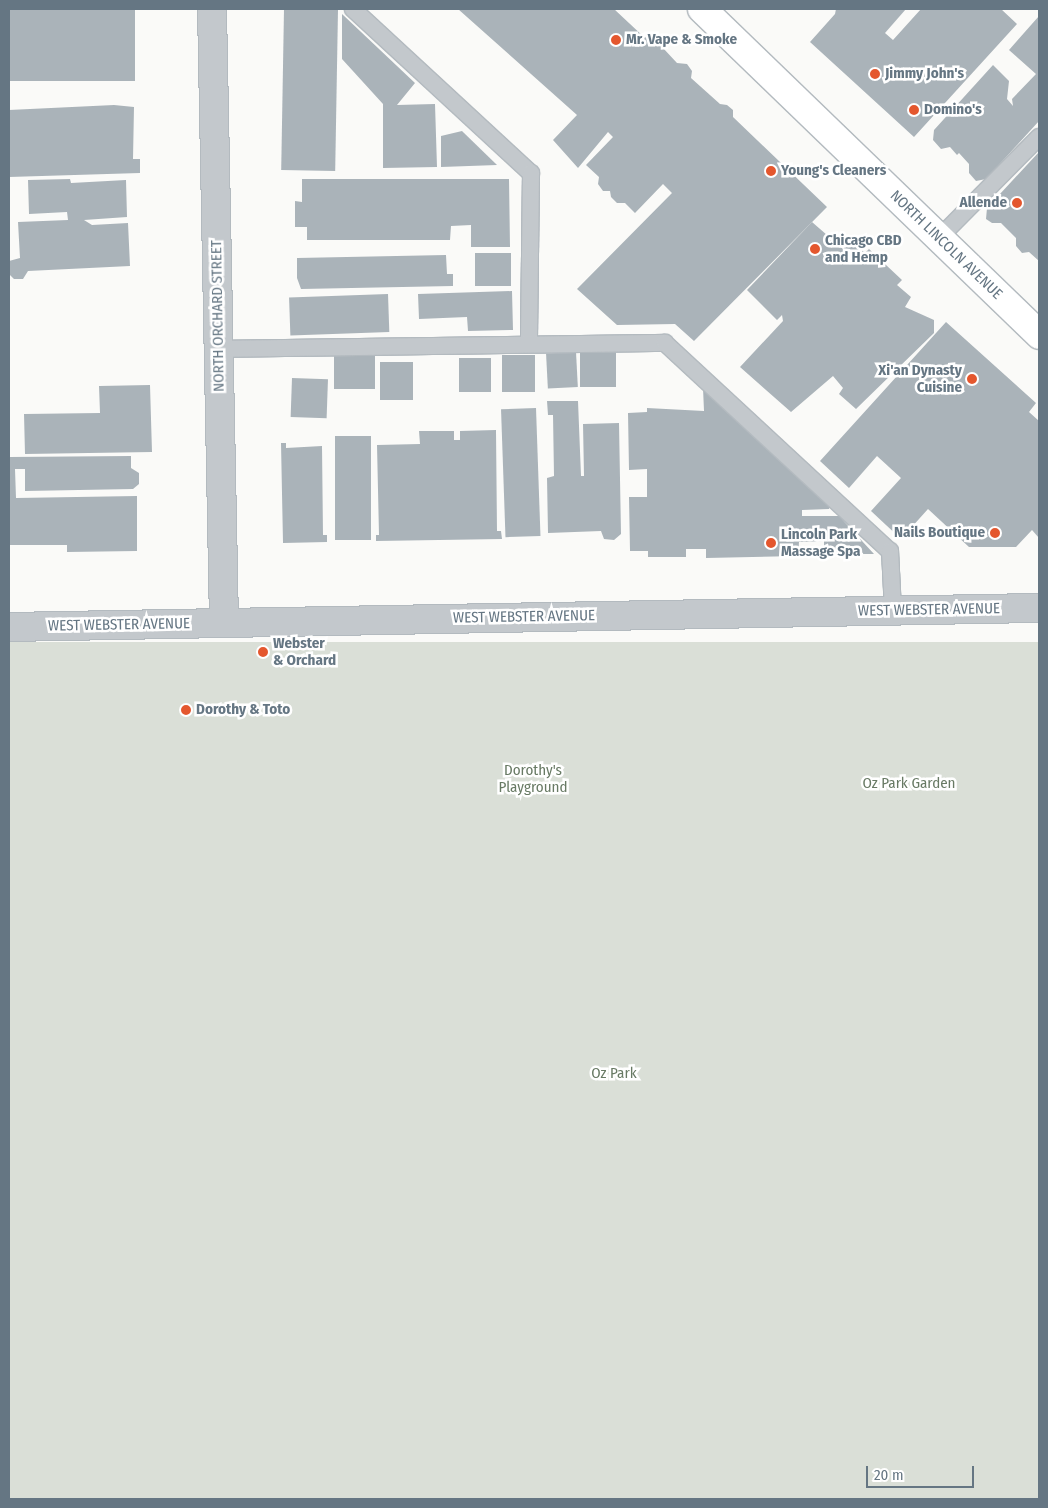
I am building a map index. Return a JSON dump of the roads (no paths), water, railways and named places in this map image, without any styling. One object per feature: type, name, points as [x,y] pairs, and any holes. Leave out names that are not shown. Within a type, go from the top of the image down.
[{"type":"main road","name":"NORTH LINCOLN AVENUE","points":[[702,9],[1039,335]]},
{"type":"street","name":"NORTH ORCHARD STREET","points":[[212,9],[224,623]]},
{"type":"street","name":"WEST WEBSTER AVENUE","points":[[9,628],[1039,608]]},
{"type":"lane","points":[[353,9],[530,172],[529,344]]},
{"type":"lane","points":[[939,238],[1039,137]]},
{"type":"lane","points":[[219,349],[665,343],[890,551],[893,610]]},
{"type":"place","name":"Mr. Vape & Smoke","points":[[616,40]]},
{"type":"place","name":"Jimmy John's","points":[[875,74]]},
{"type":"place","name":"Domino's","points":[[914,110]]},
{"type":"place","name":"Young's Cleaners","points":[[771,171]]},
{"type":"place","name":"Allende","points":[[1017,203]]},
{"type":"place","name":"Chicago CBD and Hemp","points":[[815,249]]},
{"type":"place","name":"Xi'an Dynasty Cuisine","points":[[972,379]]},
{"type":"place","name":"Nails Boutique","points":[[995,533]]},
{"type":"place","name":"Lincoln Park Massage Spa","points":[[771,543]]},
{"type":"place","name":"Webster & Orchard","points":[[263,652]]},
{"type":"place","name":"Dorothy & Toto","points":[[186,710]]},
{"type":"park label","name":"Dorothy's Playground","points":[[533,778]]},
{"type":"park label","name":"Oz Park Garden","points":[[909,784]]},
{"type":"park label","name":"Oz Park","points":[[614,1074]]}]
